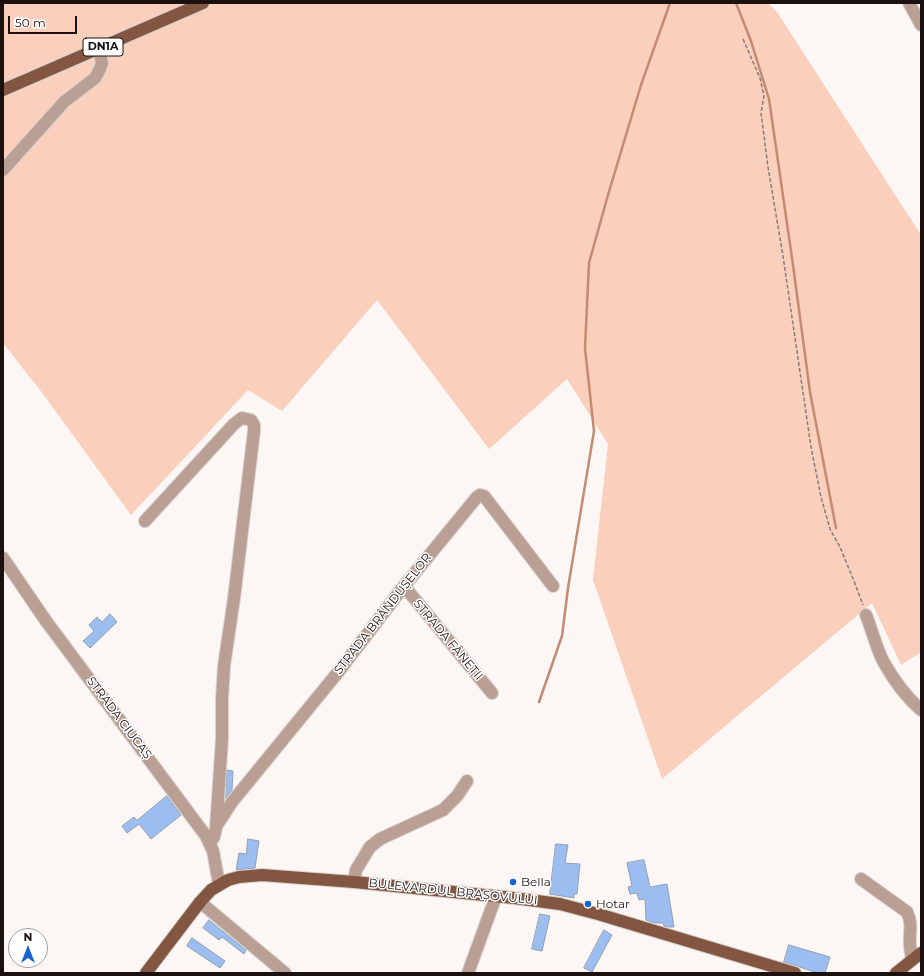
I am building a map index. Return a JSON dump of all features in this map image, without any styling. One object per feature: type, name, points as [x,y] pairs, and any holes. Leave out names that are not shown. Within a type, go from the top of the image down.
[{"type":"main road","name":"DN1A","points":[[3,90],[203,3]]},
{"type":"main road","name":"BULEVARDUL BRAȘOVULUI","points":[[146,973],[200,902],[211,890],[219,884],[239,877],[262,875],[354,882],[543,901],[580,908],[795,973]]},
{"type":"main road","points":[[896,973],[917,956]]},
{"type":"street","points":[[909,3],[921,25]]},
{"type":"street","points":[[3,170],[64,102],[95,78],[102,63],[99,48]]},
{"type":"street","name":"STRADA BRÂNDUȘELOR","points":[[145,521],[238,420],[242,418],[251,420],[254,425],[254,431],[237,577],[224,666],[222,739],[216,828],[214,837],[210,843]]},
{"type":"street","name":"STRADA BRÂNDUȘELOR","points":[[216,828],[232,802],[339,671],[404,586],[477,497],[480,495],[484,496],[553,586]]},
{"type":"street","name":"STRADA CIUCAȘ","points":[[3,558],[46,621],[210,843],[216,861],[219,884]]},
{"type":"street","name":"STRADA FÂNEȚII","points":[[404,586],[492,693]]},
{"type":"street","points":[[866,615],[883,660],[897,683],[913,703],[921,710]]},
{"type":"street","points":[[354,882],[356,870],[370,847],[380,839],[443,810],[457,796],[466,781]]},
{"type":"street","points":[[861,878],[907,912],[910,918],[911,926],[909,942],[917,956]]},
{"type":"street","points":[[468,973],[496,896]]},
{"type":"street","points":[[200,902],[285,973]]},
{"type":"path","points":[[743,39],[756,66],[764,96],[761,113],[810,440],[821,497],[830,529],[840,546],[866,615]]},
{"type":"shaded area","points":[[3,3],[768,3],[777,12],[921,235],[921,652],[901,665],[872,603],[662,779],[593,580],[608,444],[567,379],[489,449],[377,300],[282,411],[248,390],[131,515],[43,394],[3,343]]},
{"type":"building","points":[[110,614],[117,622],[90,648],[83,641],[94,631],[89,625],[97,617],[102,622]]},
{"type":"building","points":[[227,770],[233,771],[232,790],[226,798]]},
{"type":"building","points":[[167,796],[181,815],[151,839],[139,824],[127,833],[122,826],[134,817],[137,820]]},
{"type":"building","points":[[248,839],[259,841],[255,868],[236,870],[239,853],[246,854]]},
{"type":"building","points":[[556,844],[568,845],[565,863],[580,864],[577,894],[574,894],[574,898],[550,894]]},
{"type":"building","points":[[644,860],[650,887],[667,884],[674,927],[664,926],[663,923],[654,923],[646,920],[645,899],[639,900],[637,893],[630,894],[628,887],[632,886],[627,863]]},
{"type":"building","points":[[540,914],[550,916],[542,951],[532,949]]},
{"type":"building","points":[[209,920],[246,950],[244,954],[222,937],[219,940],[203,928]]},
{"type":"building","points":[[604,930],[612,935],[592,972],[584,968]]},
{"type":"building","points":[[192,938],[225,961],[220,968],[187,946]]},
{"type":"building","points":[[789,945],[830,957],[825,973],[818,973],[784,962]]},
{"type":"waterway","points":[[539,702],[562,636],[568,588],[594,431],[585,348],[589,263],[641,85],[670,3]]},
{"type":"waterway","points":[[736,3],[751,41],[769,99],[810,392],[836,528]]},
{"type":"place","name":"Bella","points":[[513,882]]},
{"type":"place","name":"Hotar","points":[[588,904]]}]
